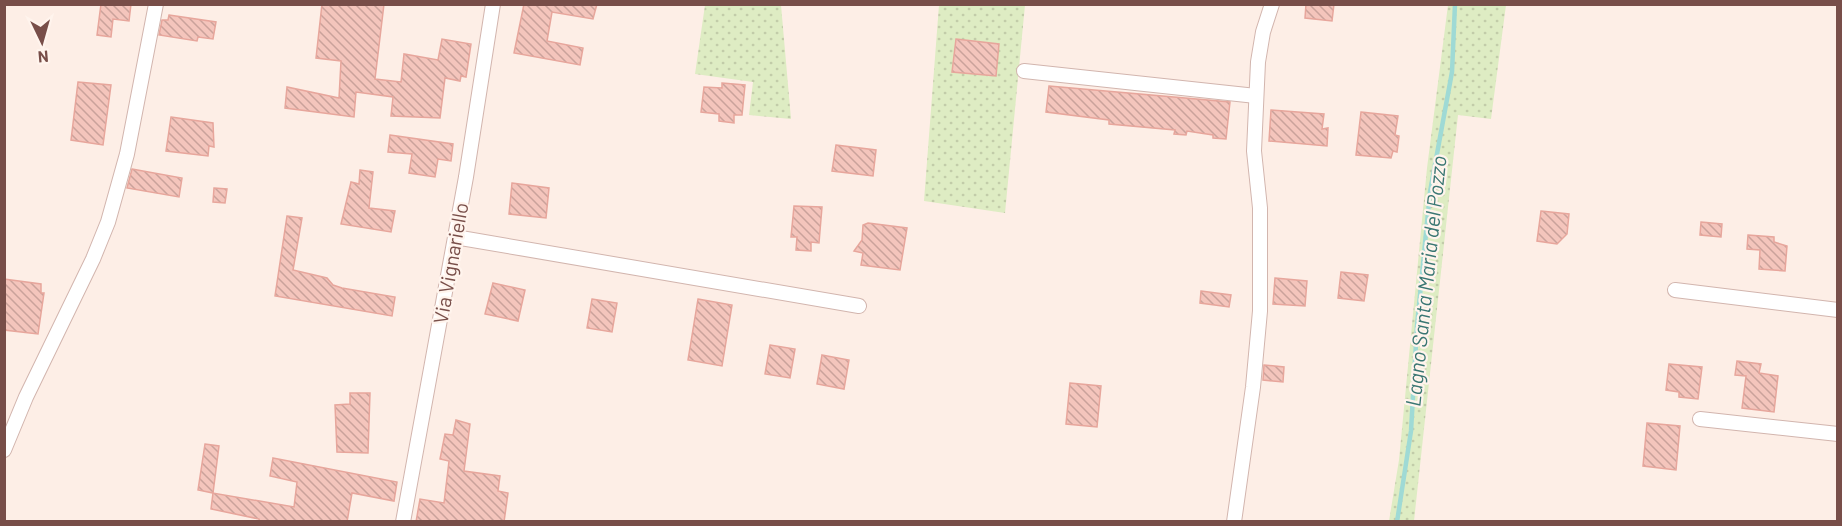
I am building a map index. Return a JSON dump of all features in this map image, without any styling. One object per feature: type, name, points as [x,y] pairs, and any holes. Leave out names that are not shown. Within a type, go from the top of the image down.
[{"type":"street","points":[[4,450],[108,222],[127,154],[156,4]]},
{"type":"street","name":"Via Vignariello","points":[[403,522],[455,237],[493,4]]},
{"type":"street","points":[[1234,522],[1253,387],[1260,311],[1260,208],[1254,151],[1256,96],[1263,32],[1272,4]]},
{"type":"street","points":[[1024,71],[1256,96]]},
{"type":"street","points":[[455,237],[859,306]]},
{"type":"street","points":[[1675,290],[1838,310]]},
{"type":"street","points":[[1700,419],[1838,434]]},
{"type":"green space","points":[[705,5],[781,5],[791,119],[749,115],[753,82],[695,74]]},
{"type":"green space","points":[[939,5],[1025,5],[1005,213],[924,201]]},
{"type":"green space","points":[[1448,5],[1506,5],[1491,119],[1458,115],[1414,521],[1389,521],[1399,460],[1427,168]]},
{"type":"building","points":[[101,4],[131,4],[129,21],[113,19],[111,37],[97,35]]},
{"type":"building","points":[[322,4],[384,4],[375,79],[401,82],[404,54],[438,60],[442,39],[471,44],[466,77],[461,76],[460,81],[445,78],[440,118],[391,116],[393,97],[356,92],[354,117],[285,108],[287,87],[339,98],[341,61],[316,58]]},
{"type":"building","points":[[524,4],[597,4],[593,19],[552,12],[547,41],[583,48],[580,65],[514,53]]},
{"type":"building","points":[[1306,4],[1334,4],[1332,21],[1305,18]]},
{"type":"building","points":[[169,15],[216,22],[213,39],[198,37],[197,41],[159,35],[162,20],[168,20]]},
{"type":"building","points":[[956,39],[999,44],[996,76],[952,72]]},
{"type":"building","points":[[78,82],[111,85],[103,145],[71,140]]},
{"type":"building","points":[[722,83],[745,85],[742,115],[734,115],[734,123],[719,121],[719,114],[701,112],[704,87],[722,88]]},
{"type":"building","points":[[1049,86],[1230,102],[1226,139],[1187,131],[1186,135],[1174,134],[1175,130],[1109,124],[1109,120],[1046,112]]},
{"type":"building","points":[[1271,110],[1324,114],[1322,129],[1328,128],[1327,146],[1269,141]]},
{"type":"building","points":[[1361,112],[1398,116],[1395,135],[1399,136],[1397,152],[1393,151],[1391,158],[1356,155]]},
{"type":"building","points":[[171,117],[213,123],[214,147],[209,146],[208,156],[166,151]]},
{"type":"building","points":[[390,135],[453,144],[451,161],[438,159],[435,177],[409,173],[412,154],[388,152]]},
{"type":"building","points":[[836,145],[876,150],[873,176],[832,171]]},
{"type":"building","points":[[132,169],[182,178],[179,197],[127,188]]},
{"type":"building","points":[[360,170],[373,172],[369,208],[395,211],[391,232],[341,224],[351,182],[359,184]]},
{"type":"building","points":[[512,183],[549,188],[546,218],[509,214]]},
{"type":"building","points":[[214,188],[227,189],[225,203],[213,202]]},
{"type":"building","points":[[794,206],[822,207],[819,243],[811,242],[811,251],[796,250],[797,237],[791,237]]},
{"type":"building","points":[[1541,211],[1569,214],[1567,234],[1557,244],[1537,241]]},
{"type":"building","points":[[287,216],[302,218],[293,270],[327,278],[333,285],[342,288],[395,297],[392,316],[275,296]]},
{"type":"building","points":[[1701,222],[1722,224],[1721,237],[1700,235]]},
{"type":"building","points":[[868,223],[907,228],[900,270],[861,265],[863,253],[854,251],[862,240],[863,225]]},
{"type":"building","points":[[1748,235],[1774,237],[1774,242],[1787,246],[1785,271],[1759,269],[1760,250],[1747,249]]},
{"type":"building","points":[[1341,272],[1368,275],[1364,301],[1338,298]]},
{"type":"building","points":[[1275,278],[1307,281],[1305,306],[1273,304]]},
{"type":"building","points":[[4,279],[41,284],[41,293],[44,293],[38,334],[4,330]]},
{"type":"building","points":[[493,283],[525,290],[518,321],[485,314]]},
{"type":"building","points":[[1201,291],[1231,295],[1229,307],[1200,303]]},
{"type":"building","points":[[592,299],[617,303],[612,332],[587,328]]},
{"type":"building","points":[[698,299],[732,305],[722,366],[688,360]]},
{"type":"building","points":[[770,345],[795,349],[790,378],[765,374]]},
{"type":"building","points":[[822,355],[849,360],[844,389],[817,384]]},
{"type":"building","points":[[1737,361],[1761,364],[1759,373],[1778,376],[1774,412],[1742,408],[1746,376],[1735,375]]},
{"type":"building","points":[[1669,364],[1702,367],[1698,399],[1679,397],[1679,392],[1666,390]]},
{"type":"building","points":[[1264,365],[1284,367],[1283,382],[1263,380]]},
{"type":"building","points":[[1070,383],[1101,386],[1097,427],[1066,424]]},
{"type":"building","points":[[350,393],[370,393],[368,453],[337,452],[335,405],[350,404]]},
{"type":"building","points":[[456,420],[470,424],[464,471],[500,476],[498,491],[508,493],[504,522],[416,522],[420,499],[444,503],[449,461],[440,459],[445,434],[453,435]]},
{"type":"building","points":[[1647,423],[1680,426],[1676,470],[1643,466]]},
{"type":"building","points":[[205,444],[219,446],[213,493],[198,490]]},
{"type":"building","points":[[273,458],[397,482],[394,501],[352,493],[347,522],[259,522],[259,519],[211,509],[213,493],[294,507],[297,482],[270,476]]},
{"type":"waterway","name":"Lagno Santa Maria del Pozzo","points":[[1397,522],[1411,431],[1417,326],[1430,192],[1452,72],[1455,4]]}]
